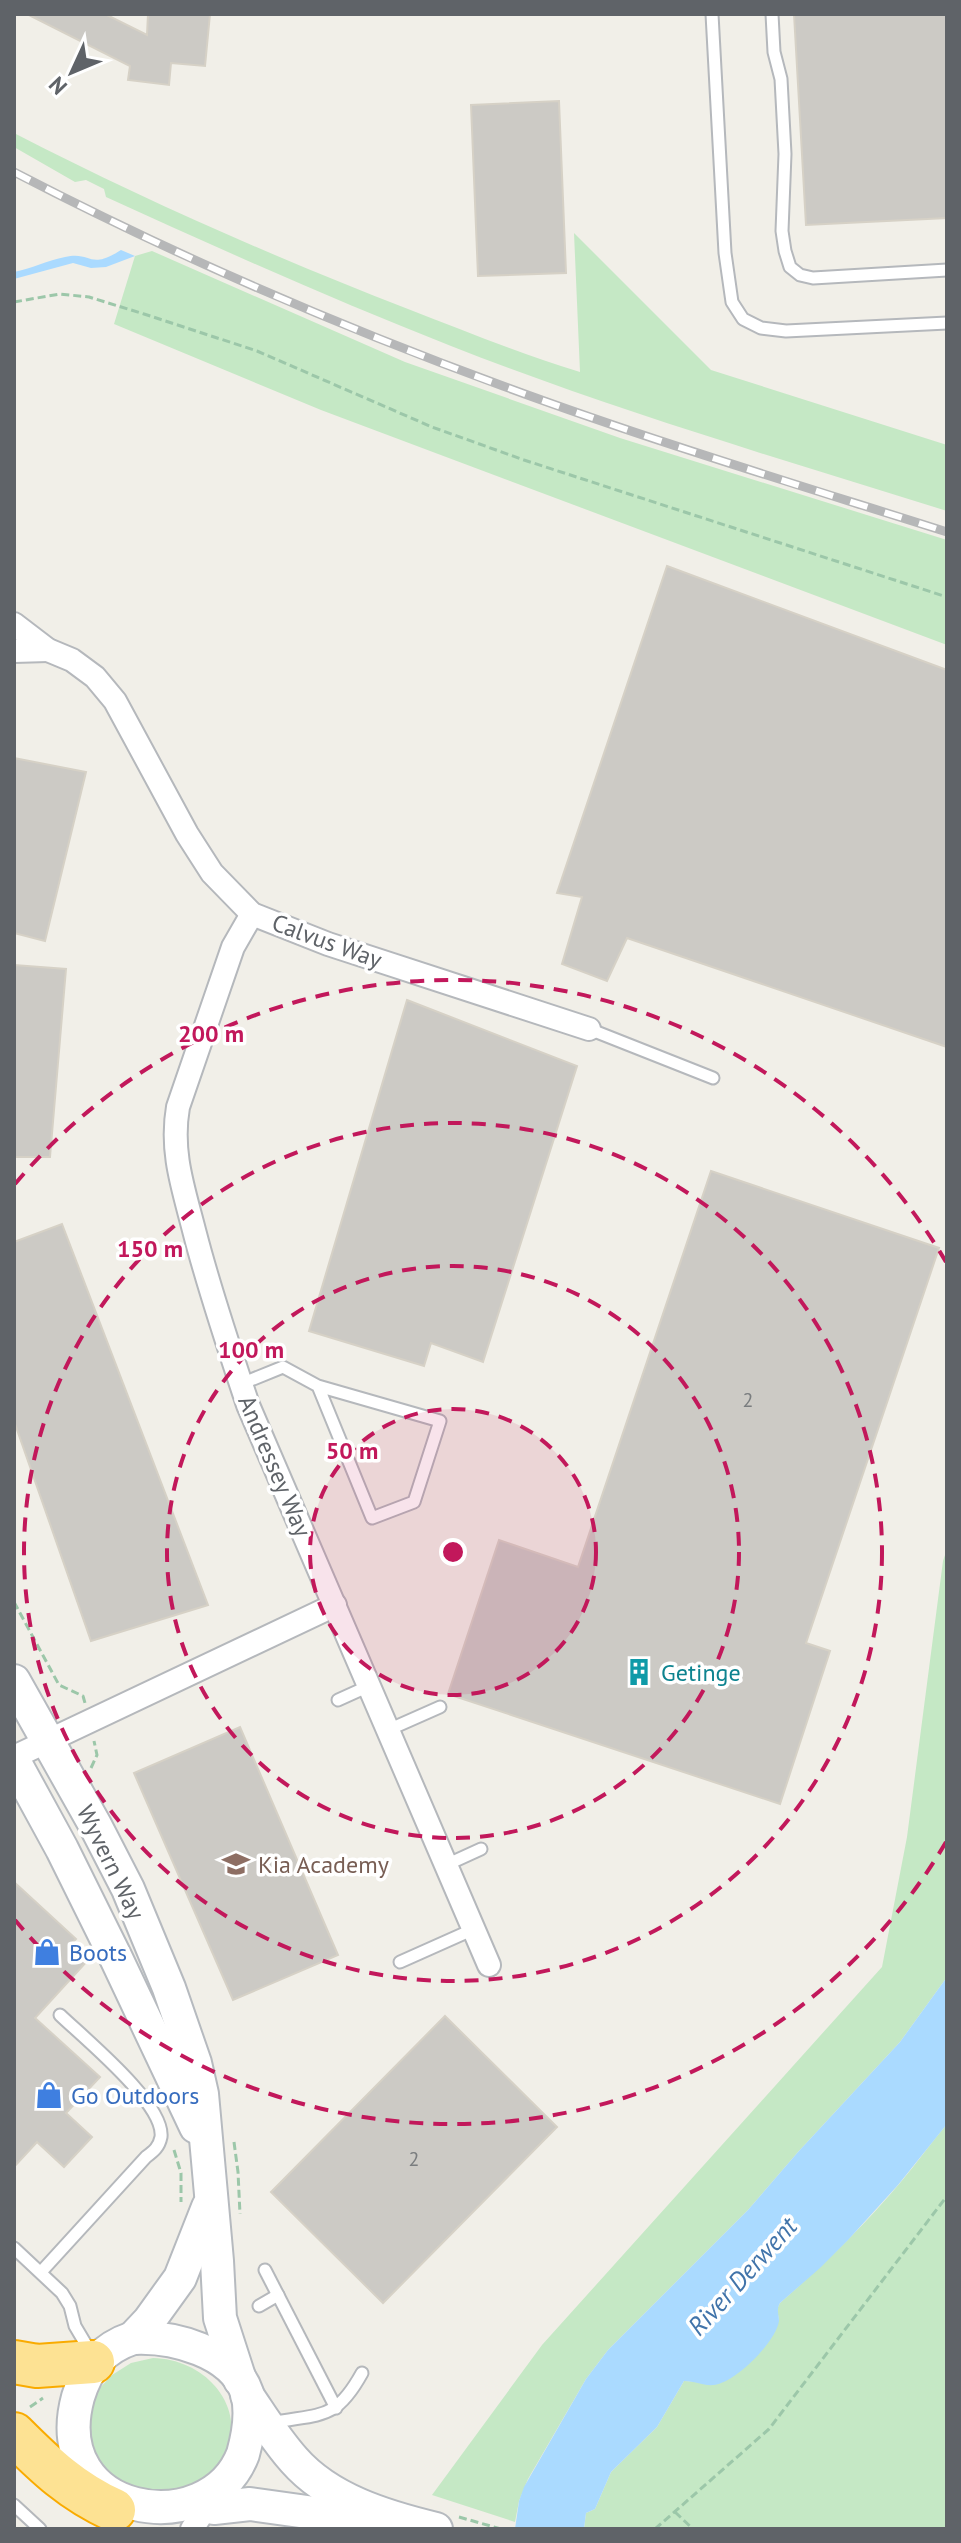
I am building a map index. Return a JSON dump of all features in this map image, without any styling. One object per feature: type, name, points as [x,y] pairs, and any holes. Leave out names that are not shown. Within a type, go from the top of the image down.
[{"type":"highway","points":[[14,2362],[54,2366],[94,2361]]},
{"type":"highway","points":[[14,2434],[68,2485],[121,2515]]},
{"type":"street","name":"Calvus Way","points":[[14,624],[48,650],[72,660],[95,677],[115,701],[187,834],[212,873],[252,914],[328,944],[589,1029]]},
{"type":"street","points":[[14,651],[48,650]]},
{"type":"street","name":"Andressey Way","points":[[252,914],[233,947],[178,1107],[174,1131],[178,1169],[215,1309],[241,1384],[489,1965]]},
{"type":"street","points":[[14,1759],[335,1605]]},
{"type":"street","name":"Wyvern Way","points":[[14,1681],[128,1889],[169,1988],[195,2063],[202,2094],[189,2146]]},
{"type":"street","name":"Wyvern Way","points":[[14,1759],[116,1958],[189,2146],[196,2205],[217,2261],[220,2318],[244,2388]]},
{"type":"street","name":"Wyvern Way","points":[[133,2338],[158,2310],[180,2278],[196,2205]]},
{"type":"street","points":[[386,2517],[343,2517],[250,2504],[174,2523],[155,2523],[121,2515],[95,2491],[83,2469],[75,2438],[76,2407],[86,2375],[94,2361],[133,2338],[160,2338],[199,2349],[222,2362],[244,2388],[295,2462],[309,2475],[386,2517],[436,2529]]},
{"type":"street","points":[[202,2518],[227,2489],[242,2457],[249,2417],[244,2388]]},
{"type":"lane","points":[[712,14],[725,253],[732,302],[743,319],[761,328],[786,331],[947,323]]},
{"type":"lane","points":[[772,14],[774,52],[781,79],[785,154],[782,231],[790,267],[800,275],[813,278],[947,270]]},
{"type":"lane","points":[[589,1029],[713,1078]]},
{"type":"lane","points":[[241,1384],[283,1367],[318,1386],[440,1421],[414,1502],[372,1518],[318,1386]]},
{"type":"lane","points":[[338,1700],[369,1686]]},
{"type":"lane","points":[[388,1730],[440,1707]]},
{"type":"lane","points":[[446,1865],[481,1849]]},
{"type":"lane","points":[[400,1962],[474,1929]]},
{"type":"lane","points":[[41,2272],[146,2157],[158,2148],[161,2139],[156,2115],[143,2095],[60,2015]]},
{"type":"lane","points":[[14,2248],[62,2293],[94,2361]]},
{"type":"lane","points":[[265,2270],[336,2408]]},
{"type":"lane","points":[[259,2306],[278,2295]]},
{"type":"lane","points":[[267,2424],[326,2414],[351,2393],[362,2373]]},
{"type":"lane","points":[[14,2505],[40,2529]]},
{"type":"path","points":[[14,302],[60,294],[89,297],[144,314],[257,351],[432,427],[524,460],[947,597]]},
{"type":"path","points":[[189,2146],[181,2173],[196,2205]]},
{"type":"path","points":[[655,2529],[769,2429],[947,2196]]},
{"type":"path","points":[[674,2511],[693,2529]]},
{"type":"green space","points":[[14,133],[258,248],[472,334],[580,372],[574,233],[711,370],[947,445],[947,511],[635,413],[407,329],[106,197],[104,189],[86,180],[75,182],[14,147]]},
{"type":"green space","points":[[152,251],[405,362],[620,438],[947,540],[947,645],[321,410],[114,324],[135,256]]},
{"type":"green space","points":[[947,1549],[947,1977],[900,2042],[748,2210],[608,2350],[586,2379],[528,2479],[515,2522],[432,2495],[542,2345],[882,1967],[907,1837]]},
{"type":"green space","points":[[947,2124],[947,2529],[584,2529],[586,2513],[595,2509],[611,2472],[657,2427],[684,2381],[701,2382],[779,2320],[777,2309],[780,2303],[872,2215]]},
{"type":"green space","points":[[153,2358],[188,2366],[215,2386],[225,2400],[232,2433],[226,2457],[203,2489],[127,2497],[90,2456],[88,2412],[97,2391],[112,2375],[131,2363]]},
{"type":"water","points":[[121,250],[135,256],[106,267],[91,268],[73,263],[14,279],[14,272],[59,258],[81,256],[96,260]]},
{"type":"water","name":"River Derwent","points":[[947,1977],[947,2124],[848,2240],[780,2303],[776,2330],[753,2360],[723,2383],[710,2385],[684,2381],[657,2427],[611,2472],[595,2509],[586,2513],[584,2529],[515,2529],[524,2487],[586,2379],[608,2350],[748,2210],[900,2042]]},
{"type":"building","points":[[27,14],[105,14],[147,35],[148,14],[210,14],[205,66],[171,63],[169,85],[128,80],[130,66]]},
{"type":"building","points":[[794,14],[947,14],[947,218],[806,225]]},
{"type":"building","points":[[559,101],[566,273],[478,276],[471,105]]},
{"type":"building","points":[[667,566],[947,670],[947,1047],[627,938],[607,981],[562,964],[582,897],[557,893]]},
{"type":"building","points":[[14,758],[86,772],[45,941],[14,933]]},
{"type":"building","points":[[14,965],[66,969],[50,1157],[14,1157]]},
{"type":"building","points":[[407,1000],[577,1066],[483,1362],[431,1343],[424,1366],[309,1331]]},
{"type":"building","points":[[711,1171],[939,1248],[806,1643],[830,1651],[780,1804],[448,1694],[499,1540],[578,1567]]},
{"type":"building","points":[[62,1224],[208,1605],[91,1641],[14,1421],[14,1242]]},
{"type":"building","name":"Kia Academy","points":[[240,1727],[338,1955],[233,2000],[134,1773]]},
{"type":"building","name":"Go Outdoors","points":[[14,1882],[76,1939],[71,1944],[88,1960],[35,2018],[100,2077],[66,2113],[92,2137],[64,2167],[37,2142],[14,2167]]},
{"type":"building","points":[[445,2016],[557,2127],[383,2303],[271,2192]]},
{"type":"railway","points":[[14,172],[194,260],[441,363],[669,444],[947,532]]},
{"type":"place","name":"Getinge","points":[[639,1672]]},
{"type":"place","name":"Kia Academy","points":[[236,1864]]},
{"type":"place","name":"Boots","points":[[47,1952]]},
{"type":"place","name":"Go Outdoors","points":[[49,2095]]}]
